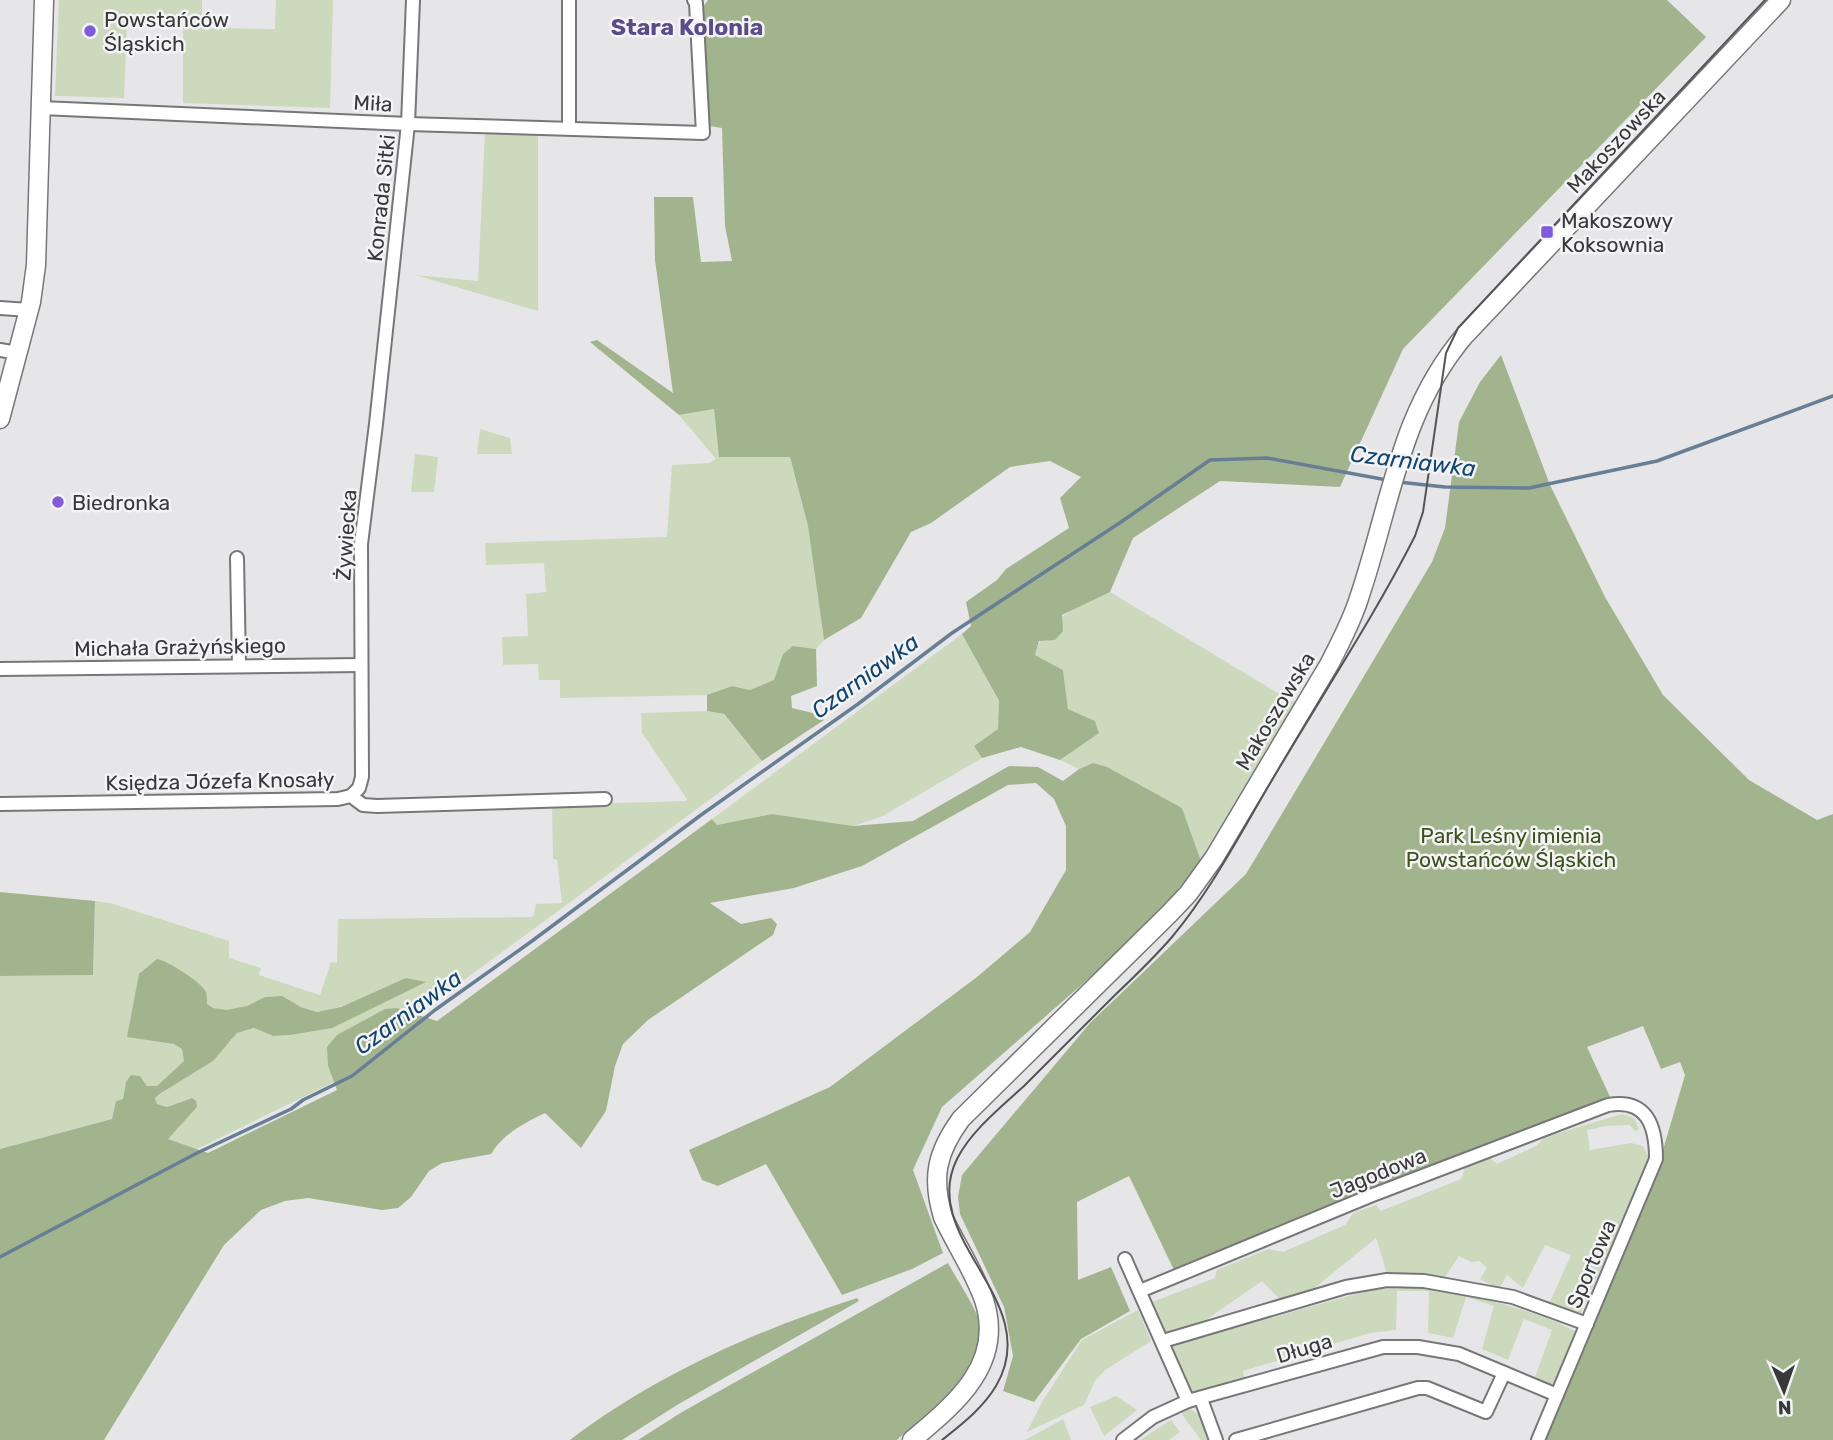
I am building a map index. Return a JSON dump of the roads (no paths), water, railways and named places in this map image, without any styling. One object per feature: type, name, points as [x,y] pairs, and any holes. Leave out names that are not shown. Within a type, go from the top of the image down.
[{"type":"main road","points":[[0,419],[9,352],[29,310],[36,265],[44,0]]},
{"type":"main road","name":"Makoszowska","points":[[912,1440],[971,1384],[979,1371],[988,1332],[984,1301],[938,1203],[937,1167],[943,1148],[961,1119],[1169,914],[1202,876],[1330,663],[1345,633],[1360,598],[1420,401],[1454,348],[1781,0]]},
{"type":"street","name":"Konrada Sitki","points":[[392,274],[408,124],[413,0]]},
{"type":"street","points":[[569,0],[569,128]]},
{"type":"street","name":"Miła","points":[[41,108],[408,124],[703,133],[694,0]]},
{"type":"street","name":"Żywiecka","points":[[351,796],[359,788],[362,777],[361,544],[392,274]]},
{"type":"street","points":[[0,308],[29,310]]},
{"type":"street","points":[[237,558],[239,666]]},
{"type":"street","name":"Michała Grażyńskiego","points":[[0,669],[361,665]]},
{"type":"street","name":"Księdza Józefa Knosały","points":[[0,804],[338,799],[351,796],[363,805],[377,806],[605,799]]},
{"type":"street","name":"Jagodowa","points":[[1140,1291],[1370,1196],[1608,1105],[1634,1105]]},
{"type":"street","name":"Sportowa","points":[[1538,1440],[1656,1159],[1651,1123],[1634,1105]]},
{"type":"street","points":[[1125,1259],[1163,1341],[1216,1440]]},
{"type":"street","points":[[1163,1341],[1346,1287],[1387,1280],[1424,1280],[1513,1297],[1587,1324]]},
{"type":"street","name":"Długa","points":[[1123,1440],[1153,1417],[1194,1400],[1383,1347],[1418,1347],[1446,1351],[1558,1395]]},
{"type":"street","points":[[1236,1440],[1418,1388],[1427,1388],[1486,1412],[1504,1373]]},
{"type":"waterway","name":"Czarniawka","points":[[1398,482],[1445,487],[1529,488],[1657,461],[1833,396]]},
{"type":"waterway","name":"Czarniawka","points":[[0,1257],[197,1153],[291,1109],[303,1100],[352,1076],[435,1010],[952,633],[1210,460],[1267,458],[1387,480]]},
{"type":"tram line","points":[[942,1440],[972,1415],[991,1394],[1007,1355],[1005,1326],[995,1298],[953,1216],[949,1188],[957,1159],[987,1120],[1165,945],[1188,917],[1231,851],[1368,621],[1415,536],[1423,512],[1446,353],[1458,328],[1765,0]]},
{"type":"place","name":"Powstańców Śląskich","points":[[90,31]]},
{"type":"place","name":"Makoszowy Koksownia","points":[[1547,232]]},
{"type":"place","name":"Biedronka","points":[[58,502]]},
{"type":"district","name":"Stara Kolonia","points":[[687,27]]},
{"type":"park label","name":"Park Leśny imienia Powstańców Śląskich","points":[[1511,847]]}]
